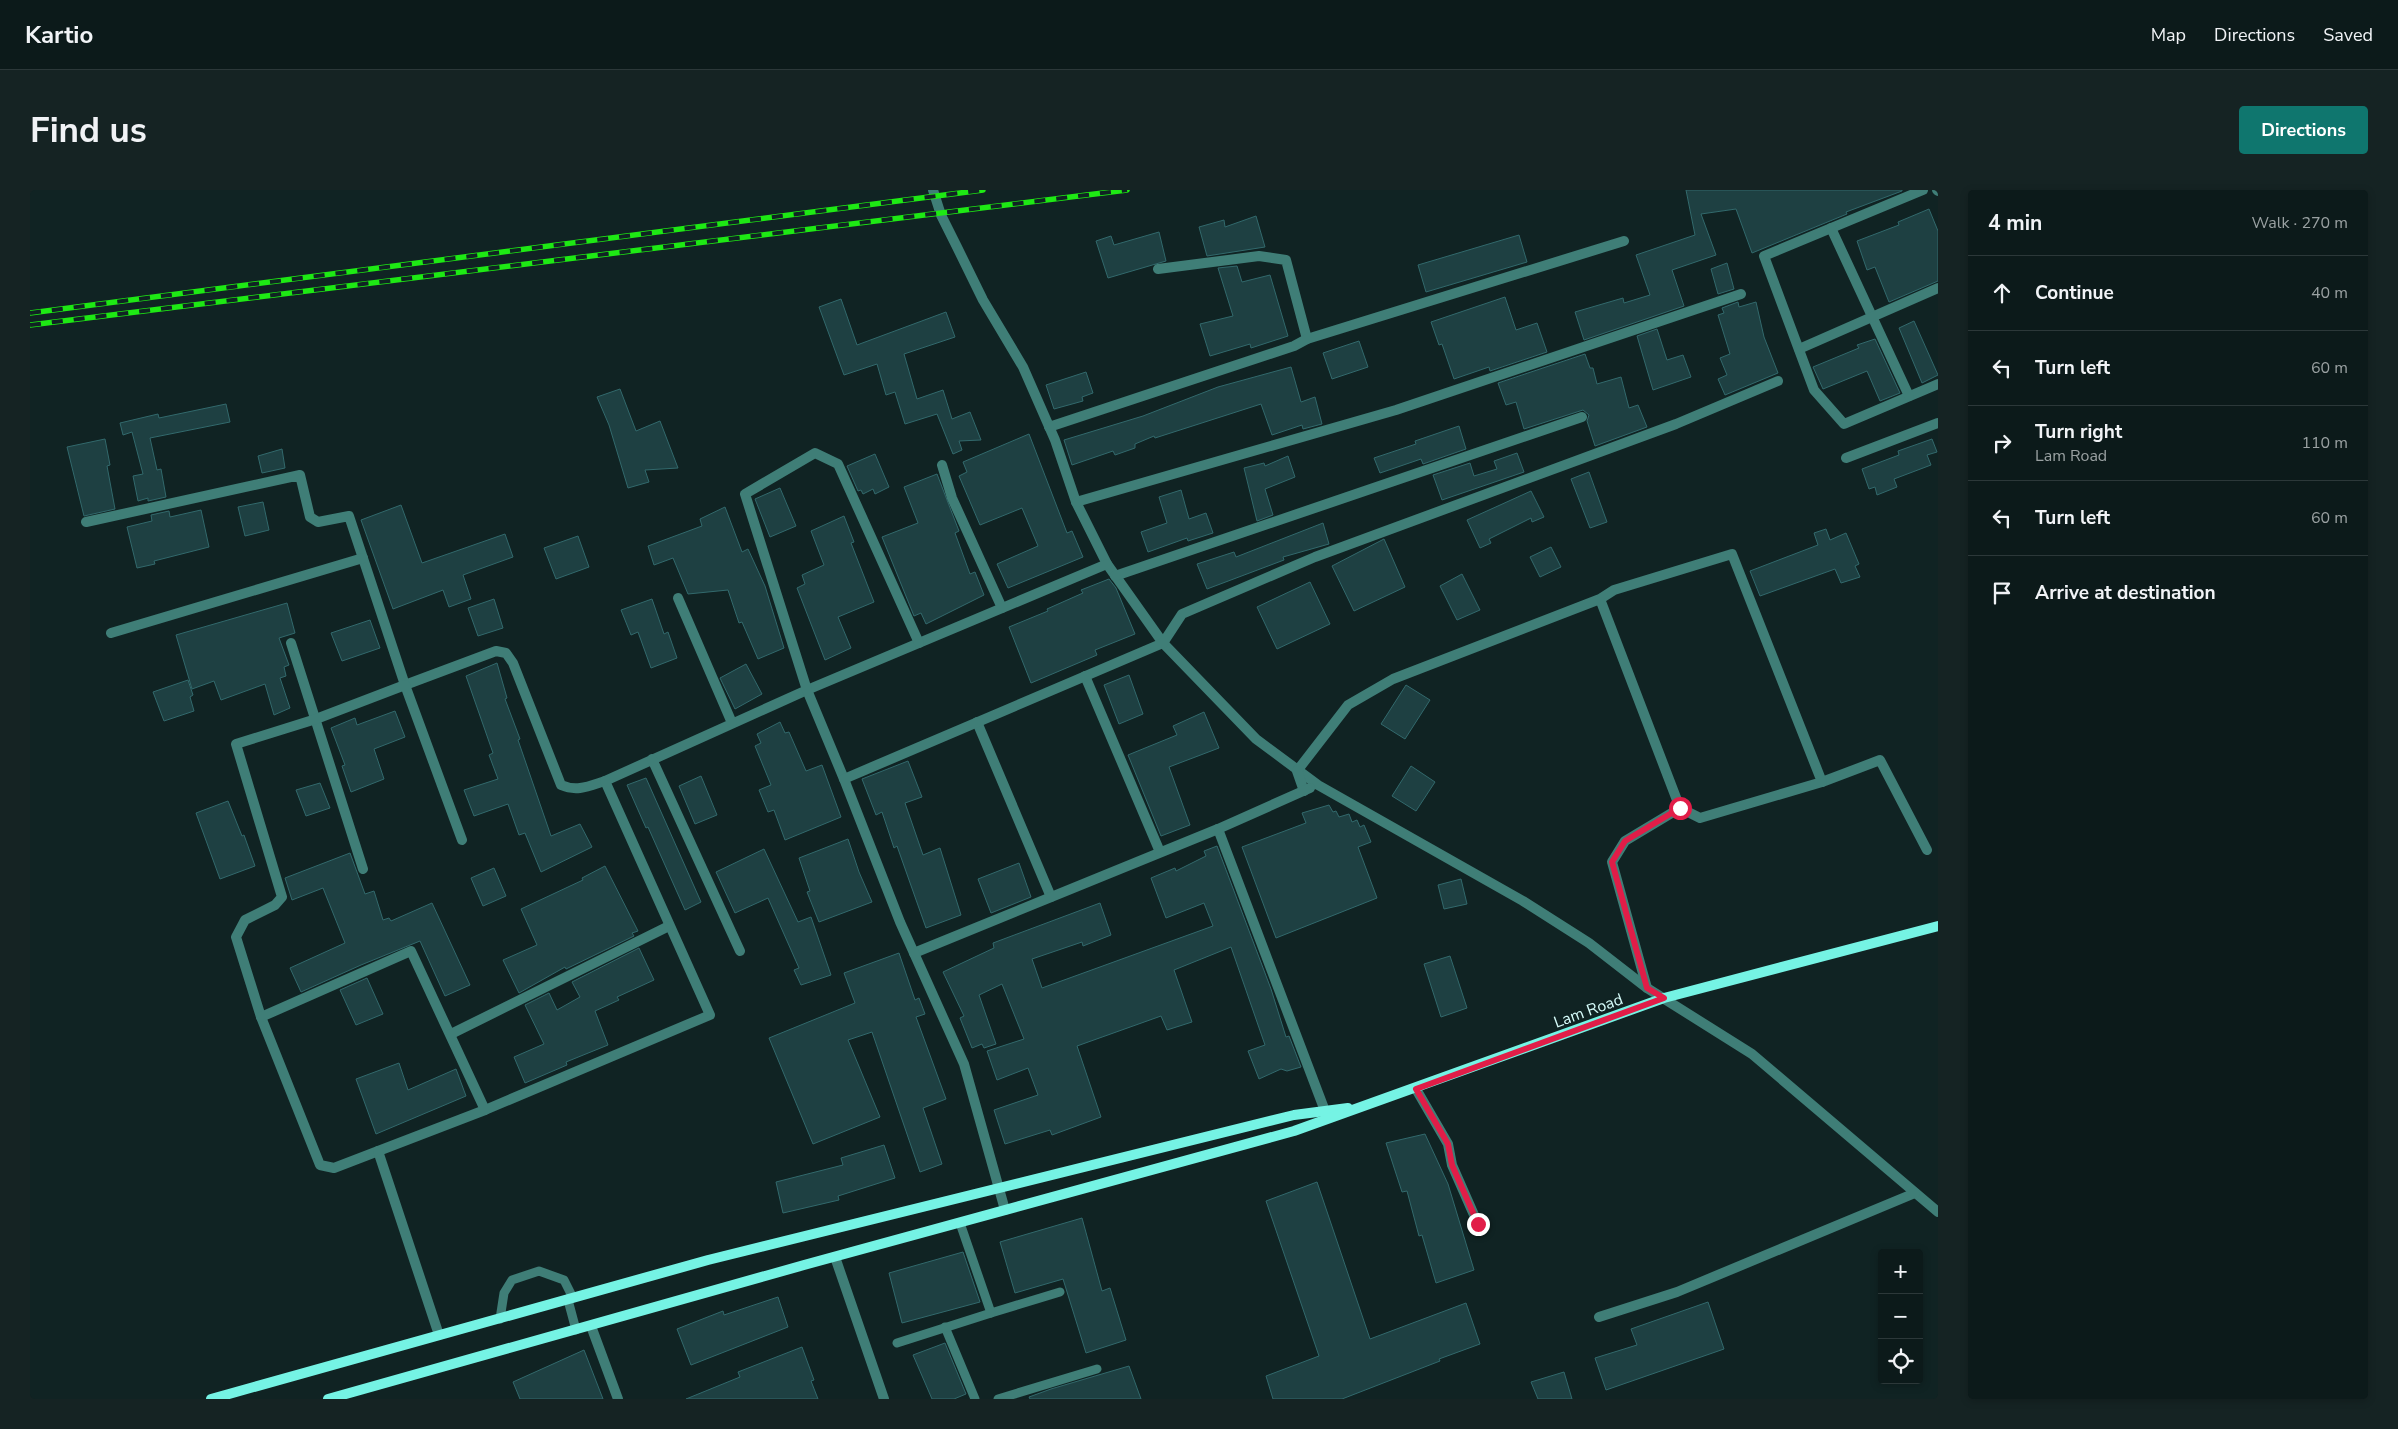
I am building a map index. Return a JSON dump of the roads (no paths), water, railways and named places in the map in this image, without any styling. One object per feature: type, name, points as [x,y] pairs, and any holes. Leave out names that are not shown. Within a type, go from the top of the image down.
[{"type":"main road","name":"Lam Road","points":[[1369,1106],[1664,998],[1938,926]]},
{"type":"main road","points":[[211,1399],[708,1260],[1294,1115],[1369,1106]]},
{"type":"main road","points":[[334,1398],[960,1222],[1294,1131],[1369,1106]]},
{"type":"street","points":[[933,190],[940,215],[983,300],[1023,367],[1049,427],[1076,502],[1106,564],[1163,643],[1256,739],[1318,785],[1523,902],[1589,942],[1647,988],[1752,1054],[1938,1212]]},
{"type":"street","points":[[1923,190],[1764,256],[1814,390],[1844,424],[1938,384]]},
{"type":"street","points":[[1831,228],[1910,396]]},
{"type":"street","points":[[1049,427],[1294,346],[1307,338],[1624,241]]},
{"type":"street","points":[[1158,270],[1259,256],[1286,260],[1307,338]]},
{"type":"street","points":[[1799,349],[1938,288]]},
{"type":"street","points":[[1076,502],[1396,410],[1741,294]]},
{"type":"street","points":[[844,779],[1163,643],[1182,614],[1306,561],[1676,424],[1778,381]]},
{"type":"street","points":[[1114,576],[1582,417]]},
{"type":"street","points":[[1846,458],[1938,423]]},
{"type":"street","points":[[919,643],[838,464],[815,454],[745,494],[807,690],[914,953],[964,1064],[1005,1210]]},
{"type":"street","points":[[942,465],[952,498],[1002,608]]},
{"type":"street","points":[[86,522],[300,475],[310,517],[318,522],[349,516],[405,685],[462,840]]},
{"type":"street","points":[[1297,771],[1348,705],[1393,679],[1600,599],[1614,590],[1732,554],[1822,782]]},
{"type":"street","points":[[111,633],[363,558]]},
{"type":"street","points":[[605,781],[710,1015],[485,1110],[334,1168],[320,1166],[261,1017],[236,937],[245,920],[275,905],[282,897],[236,744],[316,719],[496,651],[506,653],[513,663],[561,785],[571,789],[582,789],[605,781],[807,690],[1106,564]]},
{"type":"street","points":[[678,598],[732,723]]},
{"type":"street","points":[[1600,599],[1680,808],[1700,818],[1822,782],[1880,760],[1927,850]]},
{"type":"street","points":[[291,643],[363,869]]},
{"type":"street","points":[[1085,676],[1160,852]]},
{"type":"street","points":[[977,722],[1051,897]]},
{"type":"street","points":[[652,759],[740,951]]},
{"type":"street","points":[[1297,771],[1304,791]]},
{"type":"street","points":[[914,953],[1218,829],[1318,785]]},
{"type":"street","points":[[1647,988],[1612,862],[1625,841],[1680,808]]},
{"type":"street","points":[[1218,829],[1325,1111]]},
{"type":"street","points":[[451,1034],[669,926]]},
{"type":"street","points":[[261,1017],[411,951],[485,1110]]},
{"type":"street","points":[[1416,1089],[1448,1144],[1452,1165],[1478,1224]]},
{"type":"street","points":[[378,1151],[439,1336]]},
{"type":"street","points":[[1599,1317],[1677,1292],[1915,1192]]},
{"type":"street","points":[[835,1257],[884,1399]]},
{"type":"street","points":[[591,1326],[618,1399]]},
{"type":"lane","points":[[960,1222],[991,1313]]},
{"type":"lane","points":[[500,1319],[504,1294],[512,1280],[540,1271],[564,1280],[571,1299],[576,1330]]},
{"type":"lane","points":[[897,1343],[1060,1292]]},
{"type":"lane","points":[[945,1327],[975,1399]]},
{"type":"lane","points":[[998,1399],[1097,1369]]},
{"type":"railway","points":[[30,313],[983,190]]},
{"type":"railway","points":[[30,325],[1127,190]]}]
